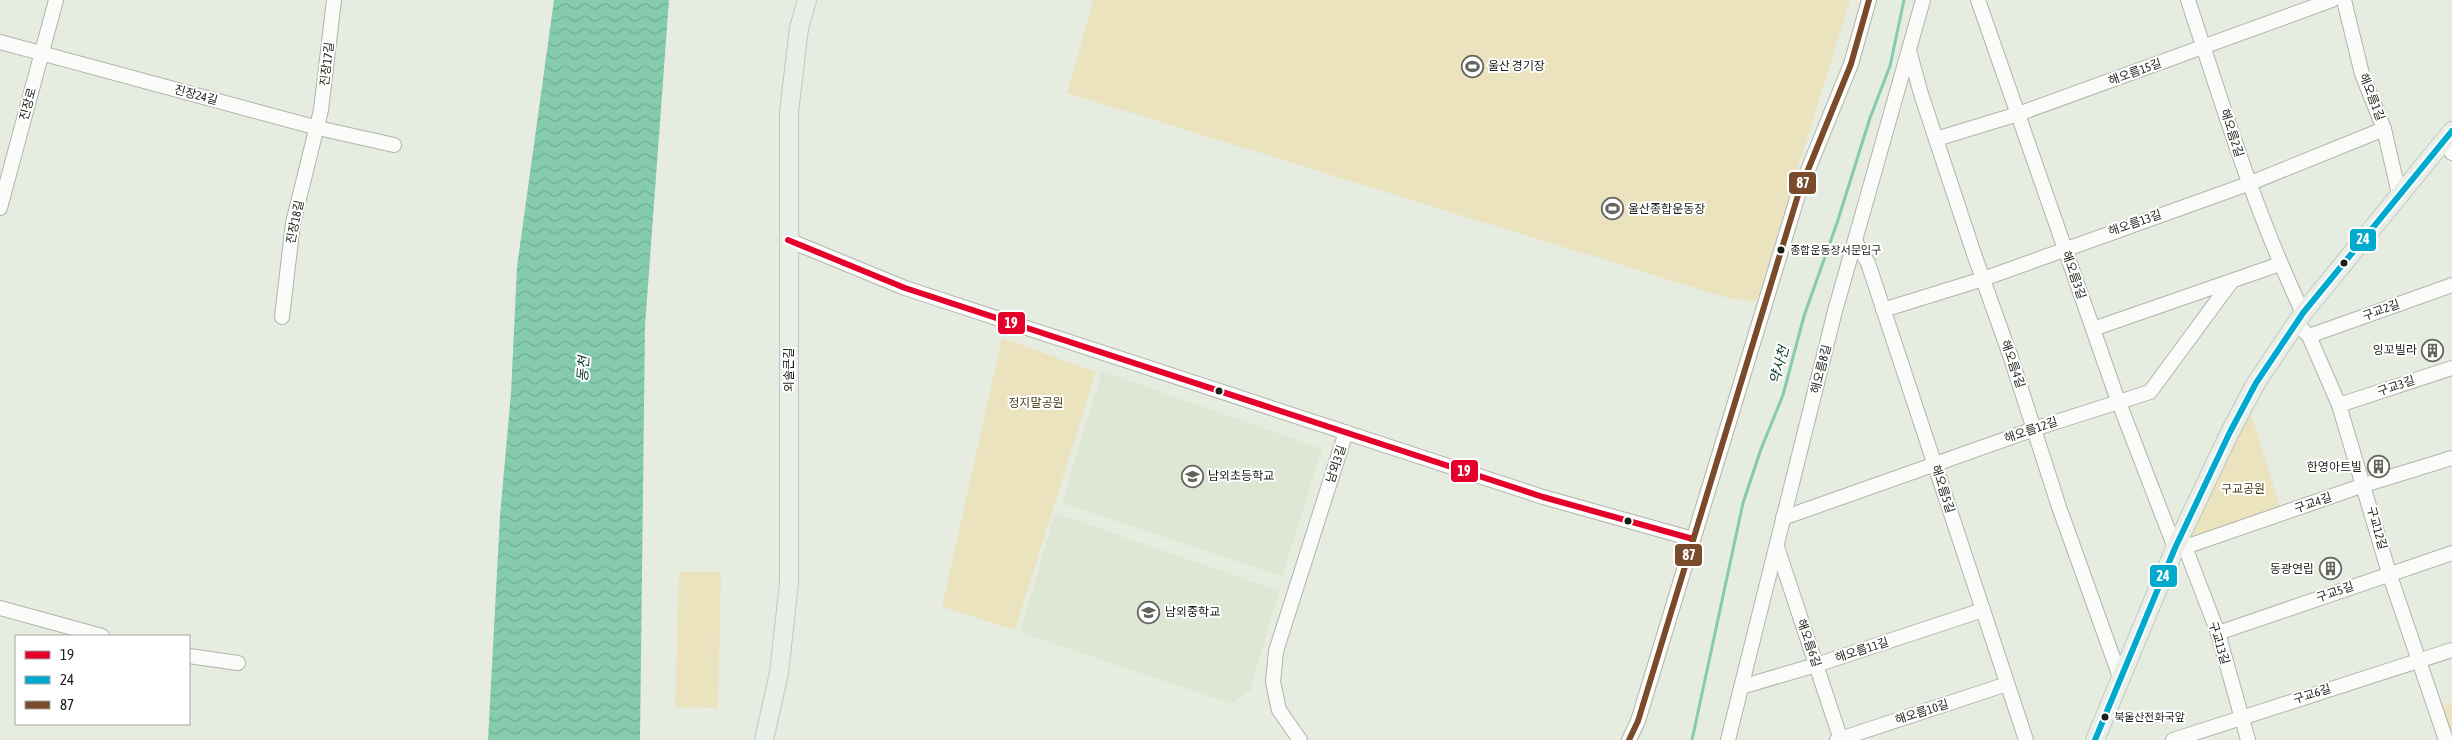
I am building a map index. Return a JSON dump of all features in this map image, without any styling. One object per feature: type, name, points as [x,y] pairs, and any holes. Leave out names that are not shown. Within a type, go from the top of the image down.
[{"type":"main road","name":"외솔큰길","points":[[764,740],[780,673],[789,583],[789,112],[799,28],[807,0]]},
{"type":"main road","points":[[2095,740],[2120,677],[2230,432],[2256,383],[2299,318],[2399,194],[2450,141]]},
{"type":"street","name":"진장로","points":[[0,208],[56,0]]},
{"type":"street","name":"진장17길","points":[[318,128],[334,0]]},
{"type":"street","points":[[1629,740],[1638,721],[1799,192],[1851,64],[1869,0]]},
{"type":"street","name":"해오름8길","points":[[1728,740],[1855,241],[1923,0]]},
{"type":"street","name":"해오름3길","points":[[1978,0],[2119,401],[2180,547]]},
{"type":"street","name":"해오름2길","points":[[2188,0],[2248,184],[2299,318]]},
{"type":"street","name":"해오름15길","points":[[1936,139],[2018,114],[2332,0]]},
{"type":"street","name":"해오름1길","points":[[2344,0],[2362,74],[2384,129],[2399,194]]},
{"type":"street","name":"진장24길","points":[[0,42],[318,128],[394,145]]},
{"type":"street","name":"해오름4길","points":[[1909,49],[1936,139],[2059,507],[2120,677]]},
{"type":"street","name":"진장18길","points":[[282,317],[293,223],[318,128]]},
{"type":"street","name":"해오름13길","points":[[1884,310],[1983,279],[2065,248],[2248,184],[2384,129]]},
{"type":"street","name":"남외3길","points":[[788,240],[905,288],[1346,432],[1276,651],[1273,682],[1279,710],[1300,740]]},
{"type":"street","name":"해오름5길","points":[[1855,241],[1868,263],[2026,740]]},
{"type":"street","points":[[2093,329],[2280,264]]},
{"type":"street","name":"해오름12길","points":[[1783,518],[2034,429],[2150,392],[2231,282]]},
{"type":"street","name":"구교2길","points":[[2309,336],[2452,284]]},
{"type":"street","name":"구교12길","points":[[2299,318],[2340,405],[2389,573],[2446,740]]},
{"type":"street","name":"구교3길","points":[[2340,405],[2452,368]]},
{"type":"street","points":[[1346,432],[1543,497],[1693,539]]},
{"type":"street","name":"구교4길","points":[[2180,547],[2364,485],[2452,458]]},
{"type":"street","name":"해오름6길","points":[[1776,546],[1839,740]]},
{"type":"street","name":"구교13길","points":[[2180,547],[2218,633],[2248,740]]},
{"type":"street","name":"구교5길","points":[[2218,633],[2452,553]]},
{"type":"street","points":[[0,608],[98,635]]},
{"type":"street","name":"해오름11길","points":[[1741,687],[1816,665],[1983,610]]},
{"type":"street","name":"구교6길","points":[[2173,740],[2452,650]]},
{"type":"street","points":[[190,656],[238,663]]},
{"type":"street","name":"해오름10길","points":[[1839,740],[2007,684]]},
{"type":"shaded area","name":"남외초등학교","points":[[1102,371],[1322,449],[1282,576],[1062,503]]},
{"type":"shaded area","name":"남외중학교","points":[[1055,513],[1279,591],[1250,691],[1231,704],[1020,632]]},
{"type":"green space","name":"울산종합운동장","points":[[1088,0],[1850,0],[1757,301],[1731,299],[1067,93],[1093,2]]},
{"type":"green space","name":"정지말공원","points":[[1002,338],[1096,372],[1015,630],[942,607]]},
{"type":"green space","name":"구교공원","points":[[2250,411],[2280,507],[2185,543]]},
{"type":"green space","points":[[679,572],[721,572],[718,708],[675,707]]},
{"type":"green space","points":[[2452,703],[2452,739],[2440,707]]},
{"type":"water","name":"동천","points":[[554,0],[669,0],[645,326],[640,740],[488,740],[500,516],[511,393],[517,267]]},
{"type":"waterway","name":"약사천","points":[[1692,740],[1743,503],[1761,449],[1783,395],[1804,316],[1837,223],[1870,118],[1890,66],[1904,0]]},
{"type":"transit line","name":"87","points":[[1629,740],[1638,721],[1799,192],[1851,64],[1869,0]]},
{"type":"transit line","name":"24","points":[[2095,740],[2175,548],[2230,432],[2256,383],[2303,313],[2452,131]]},
{"type":"transit line","name":"19","points":[[788,240],[905,288],[1543,497],[1693,539]]},
{"type":"place","name":"울산 경기장","points":[[1472,66]]},
{"type":"place","name":"울산종합운동장","points":[[1612,209]]},
{"type":"place","name":"종합운동장서문입구","points":[[1781,250]]},
{"type":"place","name":"잉꼬빌라","points":[[2433,350]]},
{"type":"place","name":"한영아트빌","points":[[2378,467]]},
{"type":"place","name":"남외초등학교","points":[[1192,476]]},
{"type":"place","name":"동광연립","points":[[2330,569]]},
{"type":"place","name":"남외중학교","points":[[1149,612]]},
{"type":"place","name":"북울산전화국앞","points":[[2105,717]]}]
